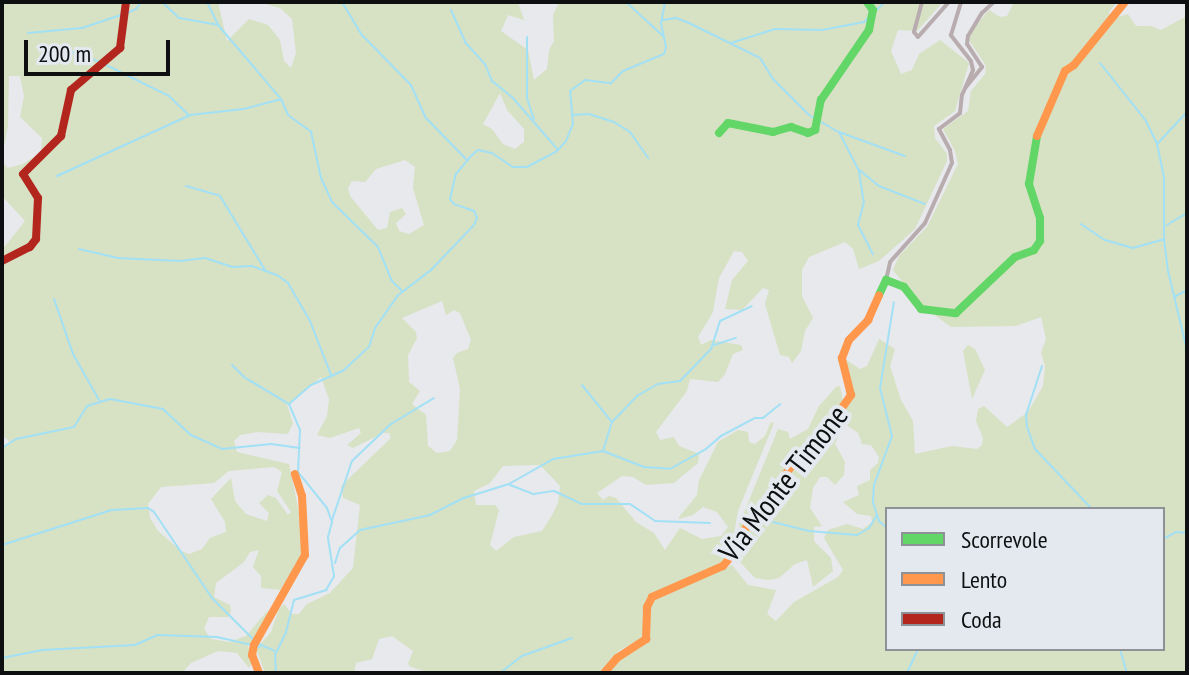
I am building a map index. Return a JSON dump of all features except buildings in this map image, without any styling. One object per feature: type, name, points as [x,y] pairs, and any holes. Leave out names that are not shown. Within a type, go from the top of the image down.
[{"type":"street","points":[[2,261],[30,247],[36,239],[38,198],[23,173],[61,136],[71,90],[120,48],[126,2]]},
{"type":"street","points":[[719,133],[728,123],[773,132],[788,127],[808,133],[815,130],[821,100],[869,30],[873,10],[867,2]]},
{"type":"street","points":[[922,2],[914,32],[918,37],[949,2]]},
{"type":"street","points":[[961,2],[951,35],[972,63],[972,74],[960,113],[939,129],[952,154],[946,181],[925,223],[890,262],[886,280],[904,287],[921,309],[956,313],[971,303],[1015,257],[1034,250],[1040,241],[1040,218],[1029,184],[1034,145],[1049,102],[1065,71],[1074,65],[1125,2]]},
{"type":"street","points":[[965,89],[982,67],[967,44],[968,36],[982,13],[994,2]]},
{"type":"street","name":"Via Monte Timone","points":[[604,673],[617,658],[646,639],[647,607],[652,597],[723,566],[734,553],[750,519],[803,452],[820,439],[851,395],[851,384],[842,369],[842,358],[849,340],[868,320],[886,280]]},
{"type":"street","points":[[259,673],[252,655],[255,642],[265,630],[278,598],[305,555],[302,496],[295,474]]},
{"type":"green space","points":[[2,2],[218,2],[227,41],[249,19],[268,25],[280,40],[284,61],[291,68],[296,53],[292,19],[280,8],[258,2],[518,2],[524,20],[508,15],[501,31],[528,50],[534,80],[547,69],[549,50],[554,41],[553,15],[559,2],[943,2],[917,31],[898,30],[891,51],[901,74],[912,70],[919,54],[940,40],[969,63],[955,111],[934,126],[935,138],[947,154],[947,161],[915,229],[879,261],[859,269],[853,249],[845,242],[809,257],[802,270],[802,296],[813,318],[805,331],[801,351],[792,363],[789,357],[780,355],[765,304],[769,290],[763,288],[742,310],[725,309],[732,280],[748,261],[742,252],[734,251],[719,278],[713,312],[698,337],[701,345],[711,340],[741,345],[743,350],[733,354],[718,382],[690,379],[687,391],[656,432],[660,440],[674,437],[679,446],[699,454],[698,463],[674,483],[646,485],[633,477],[622,476],[597,493],[603,500],[609,496],[616,498],[636,522],[654,533],[665,550],[680,528],[702,539],[721,536],[728,527],[717,512],[703,507],[693,515],[679,517],[697,495],[699,480],[718,442],[738,430],[748,432],[749,442],[755,444],[765,436],[771,422],[774,423],[738,511],[731,551],[715,573],[732,565],[748,585],[776,590],[767,614],[776,621],[794,602],[838,577],[843,570],[824,538],[828,530],[847,524],[863,529],[872,522],[871,516],[857,514],[843,502],[859,495],[857,486],[870,480],[870,470],[878,463],[879,457],[871,445],[862,444],[858,433],[841,421],[836,425],[839,435],[835,444],[845,462],[844,475],[835,485],[827,477],[820,477],[813,488],[810,508],[822,526],[814,527],[814,541],[831,558],[833,571],[813,587],[807,560],[795,564],[779,578],[769,580],[755,578],[739,561],[739,525],[778,429],[788,432],[790,439],[808,429],[819,406],[836,387],[840,386],[843,401],[849,389],[838,361],[845,359],[860,369],[867,366],[879,339],[895,349],[890,366],[901,400],[913,421],[915,454],[952,446],[977,449],[982,445],[983,438],[976,421],[978,409],[984,406],[1007,427],[1028,412],[1043,386],[1045,366],[1041,353],[1046,339],[1041,317],[1016,326],[951,327],[921,305],[893,270],[899,256],[927,227],[958,164],[943,129],[968,111],[971,91],[985,74],[986,66],[969,40],[972,30],[989,10],[1000,17],[1007,16],[1014,2],[1117,2],[1109,12],[1111,19],[1128,14],[1136,26],[1161,30],[1187,16],[1187,673],[608,673],[636,642],[620,650],[600,673],[430,673],[411,667],[408,664],[413,651],[392,636],[379,639],[372,659],[356,663],[354,673],[265,673],[256,649],[271,632],[279,609],[284,604],[292,614],[299,614],[307,604],[330,593],[353,568],[360,505],[343,498],[341,486],[391,438],[389,433],[383,433],[353,448],[347,445],[361,433],[359,428],[330,438],[317,435],[327,416],[329,399],[321,377],[287,405],[293,423],[288,434],[257,432],[240,435],[234,441],[237,452],[289,464],[302,527],[304,554],[280,590],[261,588],[261,576],[253,567],[259,550],[250,552],[244,562],[216,583],[214,597],[230,605],[231,611],[228,617],[209,617],[204,629],[211,639],[229,642],[246,636],[268,610],[265,625],[248,646],[252,663],[249,668],[237,653],[218,651],[191,663],[182,673],[2,673],[2,448],[10,442],[2,435],[2,250],[25,221],[2,196],[2,162],[8,168],[23,164],[41,152],[42,138],[20,117],[24,96],[20,76],[9,76],[8,126],[2,157]],"holes":[[[500,93],[507,110],[524,129],[524,142],[515,149],[503,144],[492,129],[483,124]],[[405,160],[415,167],[413,188],[424,225],[409,234],[399,231],[396,223],[406,214],[402,208],[390,212],[387,228],[378,230],[350,196],[348,188],[352,181],[365,182],[376,169]],[[442,301],[446,315],[454,310],[460,313],[471,340],[468,349],[453,358],[460,389],[457,440],[450,451],[437,453],[428,446],[426,415],[412,404],[420,391],[409,382],[408,355],[417,338],[416,332],[402,318]],[[540,465],[560,486],[558,503],[552,515],[542,531],[514,537],[496,551],[490,545],[499,510],[495,505],[476,505],[474,491],[490,483],[503,466]],[[274,467],[282,472],[277,491],[291,512],[288,515],[276,498],[268,495],[259,503],[269,513],[267,521],[246,514],[235,501],[231,478],[211,499],[225,522],[226,532],[210,538],[202,549],[189,554],[181,551],[158,531],[150,518],[148,504],[161,487],[214,483],[229,471]]]},
{"type":"green space","points":[[968,345],[975,349],[985,370],[972,399],[963,351]]},
{"type":"waterway","points":[[127,13],[136,9],[141,2]]},
{"type":"waterway","points":[[162,2],[179,18],[217,25]]},
{"type":"waterway","points":[[207,2],[218,25],[281,99],[288,115],[311,132],[321,178],[332,202],[378,247],[391,280],[402,291]]},
{"type":"waterway","points":[[342,2],[362,35],[411,85],[425,117],[466,159]]},
{"type":"waterway","points":[[626,2],[663,36]]},
{"type":"waterway","points":[[276,673],[275,655],[286,632],[294,600],[326,590],[334,576],[328,537],[332,522],[327,508],[298,472],[300,430],[289,404],[311,385],[343,371],[369,347],[375,328],[397,296],[431,270],[474,225],[477,218],[474,211],[454,204],[450,199],[456,174],[471,156],[478,150],[492,153],[513,167],[527,167],[557,151],[566,141],[573,124],[570,91],[585,80],[611,83],[623,71],[664,54],[666,47],[661,23],[665,2]]},
{"type":"waterway","points":[[874,12],[885,2]]},
{"type":"waterway","points":[[451,10],[465,42],[485,64],[492,81],[513,98],[557,149]]},
{"type":"waterway","points":[[28,33],[82,28],[121,15]]},
{"type":"waterway","points":[[731,43],[775,29],[822,30],[864,22],[870,16]]},
{"type":"waterway","points":[[663,20],[676,18],[689,23],[760,58],[773,79],[809,115],[839,132],[905,156]]},
{"type":"waterway","points":[[527,37],[527,98],[534,119]]},
{"type":"waterway","points":[[60,48],[100,62]]},
{"type":"waterway","points":[[1100,63],[1146,121],[1157,144],[1164,178],[1164,239],[1168,271],[1187,350]]},
{"type":"waterway","points":[[106,65],[169,96],[189,115]]},
{"type":"waterway","points":[[57,176],[190,115],[244,109],[281,99]]},
{"type":"waterway","points":[[1158,143],[1187,112]]},
{"type":"waterway","points":[[572,115],[589,114],[614,122],[630,132],[648,158]]},
{"type":"waterway","points":[[839,132],[858,169],[879,186],[925,204]]},
{"type":"waterway","points":[[859,172],[864,202],[858,225],[873,254]]},
{"type":"waterway","points":[[186,186],[220,196],[265,270]]},
{"type":"waterway","points":[[1167,225],[1187,213]]},
{"type":"waterway","points":[[1081,224],[1105,240],[1133,248],[1164,239]]},
{"type":"waterway","points":[[79,249],[117,258],[180,261],[205,258],[233,267],[252,266],[277,275],[288,283],[310,321],[331,375]]},
{"type":"waterway","points":[[1174,297],[1187,290]]},
{"type":"waterway","points":[[54,299],[73,354],[99,400]]},
{"type":"waterway","points":[[885,526],[879,521],[873,502],[874,485],[892,436],[880,388],[894,302]]},
{"type":"waterway","points":[[603,451],[612,422],[637,396],[658,384],[680,381],[711,349],[720,321],[752,306]]},
{"type":"waterway","points":[[714,345],[736,338]]},
{"type":"waterway","points":[[232,365],[244,377],[289,404]]},
{"type":"waterway","points":[[1042,366],[1026,415],[1027,427],[1035,449],[1090,507]]},
{"type":"waterway","points":[[582,385],[611,421]]},
{"type":"waterway","points":[[332,520],[352,461],[391,424],[434,398]]},
{"type":"waterway","points":[[2,448],[16,439],[74,427],[87,406],[110,399],[163,409],[191,435],[222,449],[271,444],[300,448]]},
{"type":"waterway","points":[[335,563],[340,548],[360,530],[430,515],[464,498],[509,484],[553,459],[603,451],[644,467],[670,469],[706,449],[721,436],[755,418],[763,418],[780,404]]},
{"type":"waterway","points":[[510,485],[534,494],[554,491],[582,504],[630,504],[655,521],[710,523]]},
{"type":"waterway","points":[[2,545],[112,510],[148,508],[154,512],[212,598],[254,640]]},
{"type":"waterway","points":[[773,522],[809,531],[857,535],[869,528],[877,515]]},
{"type":"waterway","points":[[1165,538],[1176,532],[1187,533]]},
{"type":"waterway","points":[[2,658],[42,650],[135,645],[157,635],[217,637],[260,647]]},
{"type":"waterway","points":[[500,673],[522,656],[572,638]]},
{"type":"waterway","points":[[259,644],[275,651]]},
{"type":"waterway","points":[[907,673],[917,651]]},
{"type":"waterway","points":[[1121,651],[1127,673]]},
{"type":"traffic: fast","points":[[719,133],[728,123],[773,132],[791,127],[808,133],[815,130],[821,100],[869,30],[873,10],[867,2]]},
{"type":"traffic: fast","points":[[879,295],[886,280],[904,287],[921,309],[956,313],[1015,257],[1034,250],[1040,241],[1040,218],[1029,184],[1037,136]]},
{"type":"traffic: slow","points":[[1037,136],[1065,71],[1074,65],[1125,2]]},
{"type":"traffic: slow","points":[[604,673],[617,658],[646,639],[647,607],[652,597],[723,566],[734,553],[750,519],[803,452],[820,439],[851,395],[842,358],[849,340],[868,320],[879,295]]},
{"type":"traffic: slow","points":[[259,673],[252,655],[254,645],[305,555],[302,496],[295,474]]},
{"type":"traffic: jam","points":[[2,261],[30,247],[36,239],[38,198],[23,174],[61,136],[71,90],[120,48],[126,2]]}]
